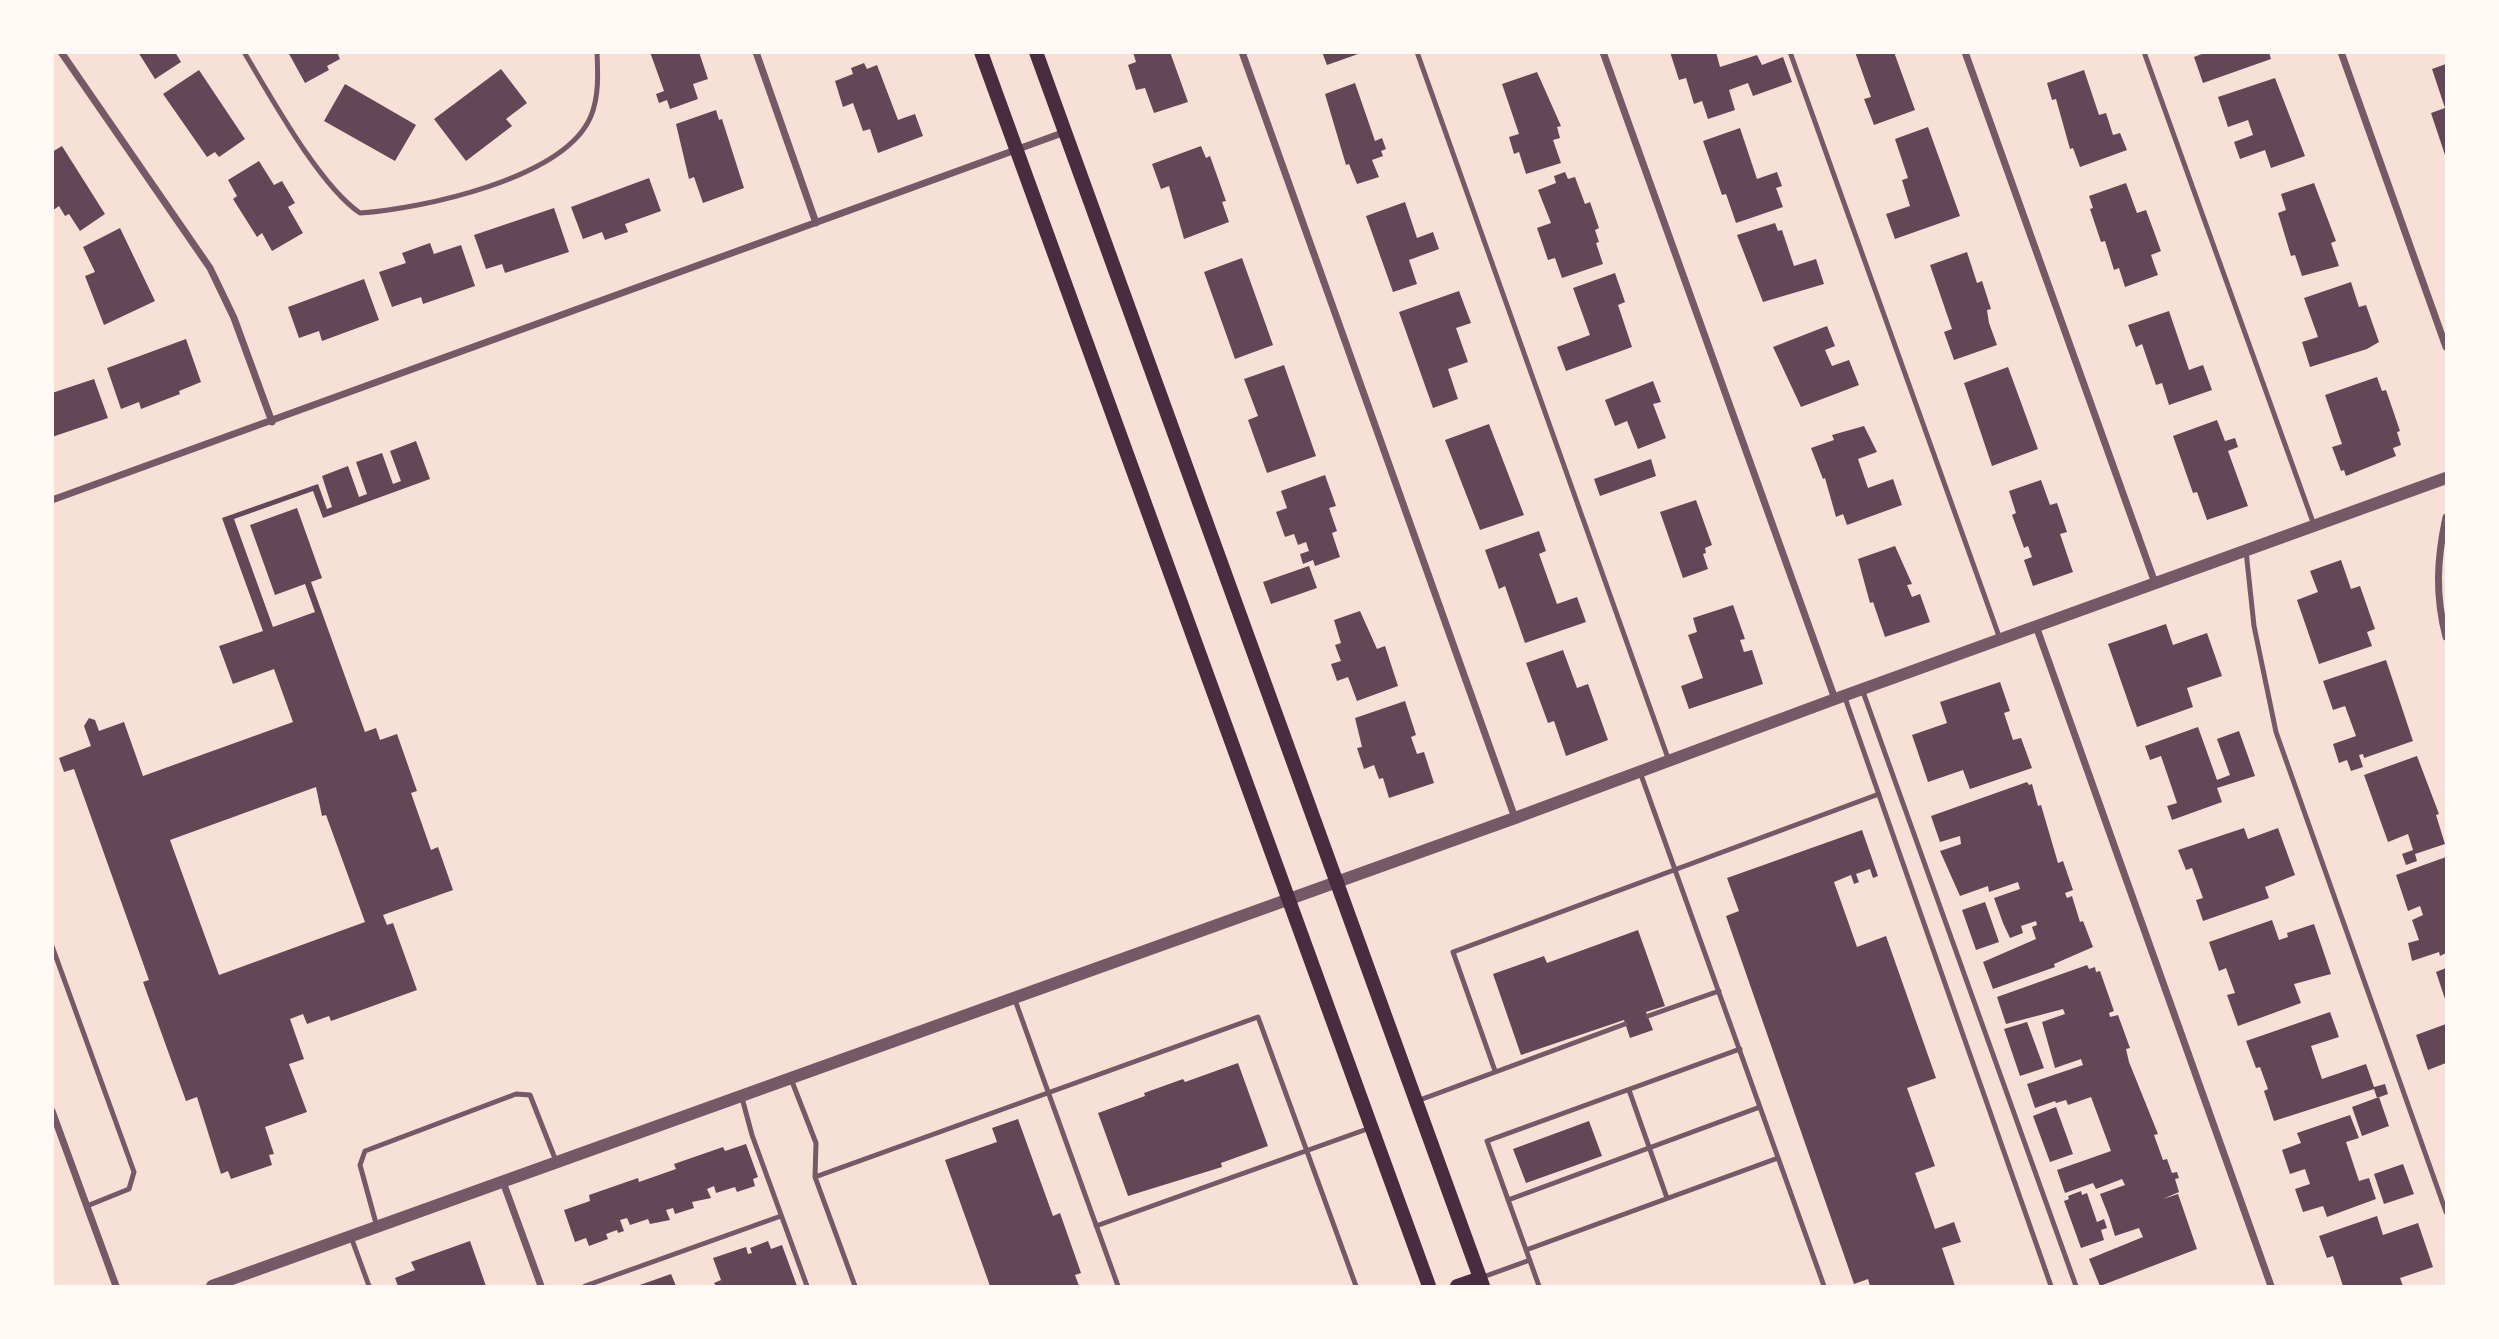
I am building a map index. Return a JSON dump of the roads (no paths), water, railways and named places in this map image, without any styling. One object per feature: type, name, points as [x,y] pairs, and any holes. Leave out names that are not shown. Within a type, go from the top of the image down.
[{"type":"main road","points":[[981,52],[1429,1286]]},
{"type":"main road","points":[[1036,52],[1335,882],[1418,1101],[1481,1282],[1457,1286]]},
{"type":"street","points":[[61,52],[210,268],[234,318],[272,422]]},
{"type":"street","points":[[755,52],[816,223]]},
{"type":"street","points":[[1242,52],[1516,818]]},
{"type":"street","points":[[1603,52],[1839,697]]},
{"type":"street","points":[[1965,52],[2155,583]]},
{"type":"street","points":[[2341,52],[2446,346]]},
{"type":"street","points":[[52,500],[1065,132]]},
{"type":"street","points":[[212,1286],[1516,818],[1839,697],[2446,478]]},
{"type":"street","points":[[2446,517],[2438,552],[2437,590],[2446,637]]},
{"type":"street","points":[[2036,626],[2271,1286]]},
{"type":"street","points":[[52,1111],[116,1286]]},
{"type":"street","points":[[503,1182],[541,1286]]},
{"type":"lane","points":[[244,52],[278,109],[341,201],[360,213],[471,193],[524,173],[566,147],[590,118],[598,85],[597,52]]},
{"type":"lane","points":[[1417,52],[1669,761]]},
{"type":"lane","points":[[1790,52],[2000,639]]},
{"type":"lane","points":[[2144,52],[2314,525]]},
{"type":"lane","points":[[2246,550],[2254,626],[2276,732],[2446,1212]]},
{"type":"lane","points":[[1862,689],[2076,1286]]},
{"type":"lane","points":[[1839,697],[1879,794],[2051,1286]]},
{"type":"lane","points":[[1640,772],[1824,1286]]},
{"type":"lane","points":[[1495,1071],[1453,952],[1879,794]]},
{"type":"lane","points":[[52,946],[134,1172],[129,1189],[87,1206]]},
{"type":"lane","points":[[1648,1016],[1719,991]]},
{"type":"lane","points":[[1014,999],[1118,1286]]},
{"type":"lane","points":[[815,1177],[1258,1017],[1356,1286]]},
{"type":"lane","points":[[1418,1101],[1625,1024]]},
{"type":"lane","points":[[1539,1286],[1487,1141],[1740,1049]]},
{"type":"lane","points":[[791,1079],[816,1143],[815,1177],[855,1286]]},
{"type":"lane","points":[[1629,1090],[1667,1198]]},
{"type":"lane","points":[[377,1227],[360,1165],[365,1151],[516,1094],[530,1095],[557,1163]]},
{"type":"lane","points":[[741,1097],[807,1286]]},
{"type":"lane","points":[[1508,1200],[1760,1107]]},
{"type":"lane","points":[[1096,1227],[1371,1127]]},
{"type":"lane","points":[[1526,1250],[1778,1158]]},
{"type":"lane","points":[[584,1286],[781,1216]]},
{"type":"lane","points":[[351,1237],[369,1286]]},
{"type":"lane","points":[[1481,1282],[1530,1260]]}]
